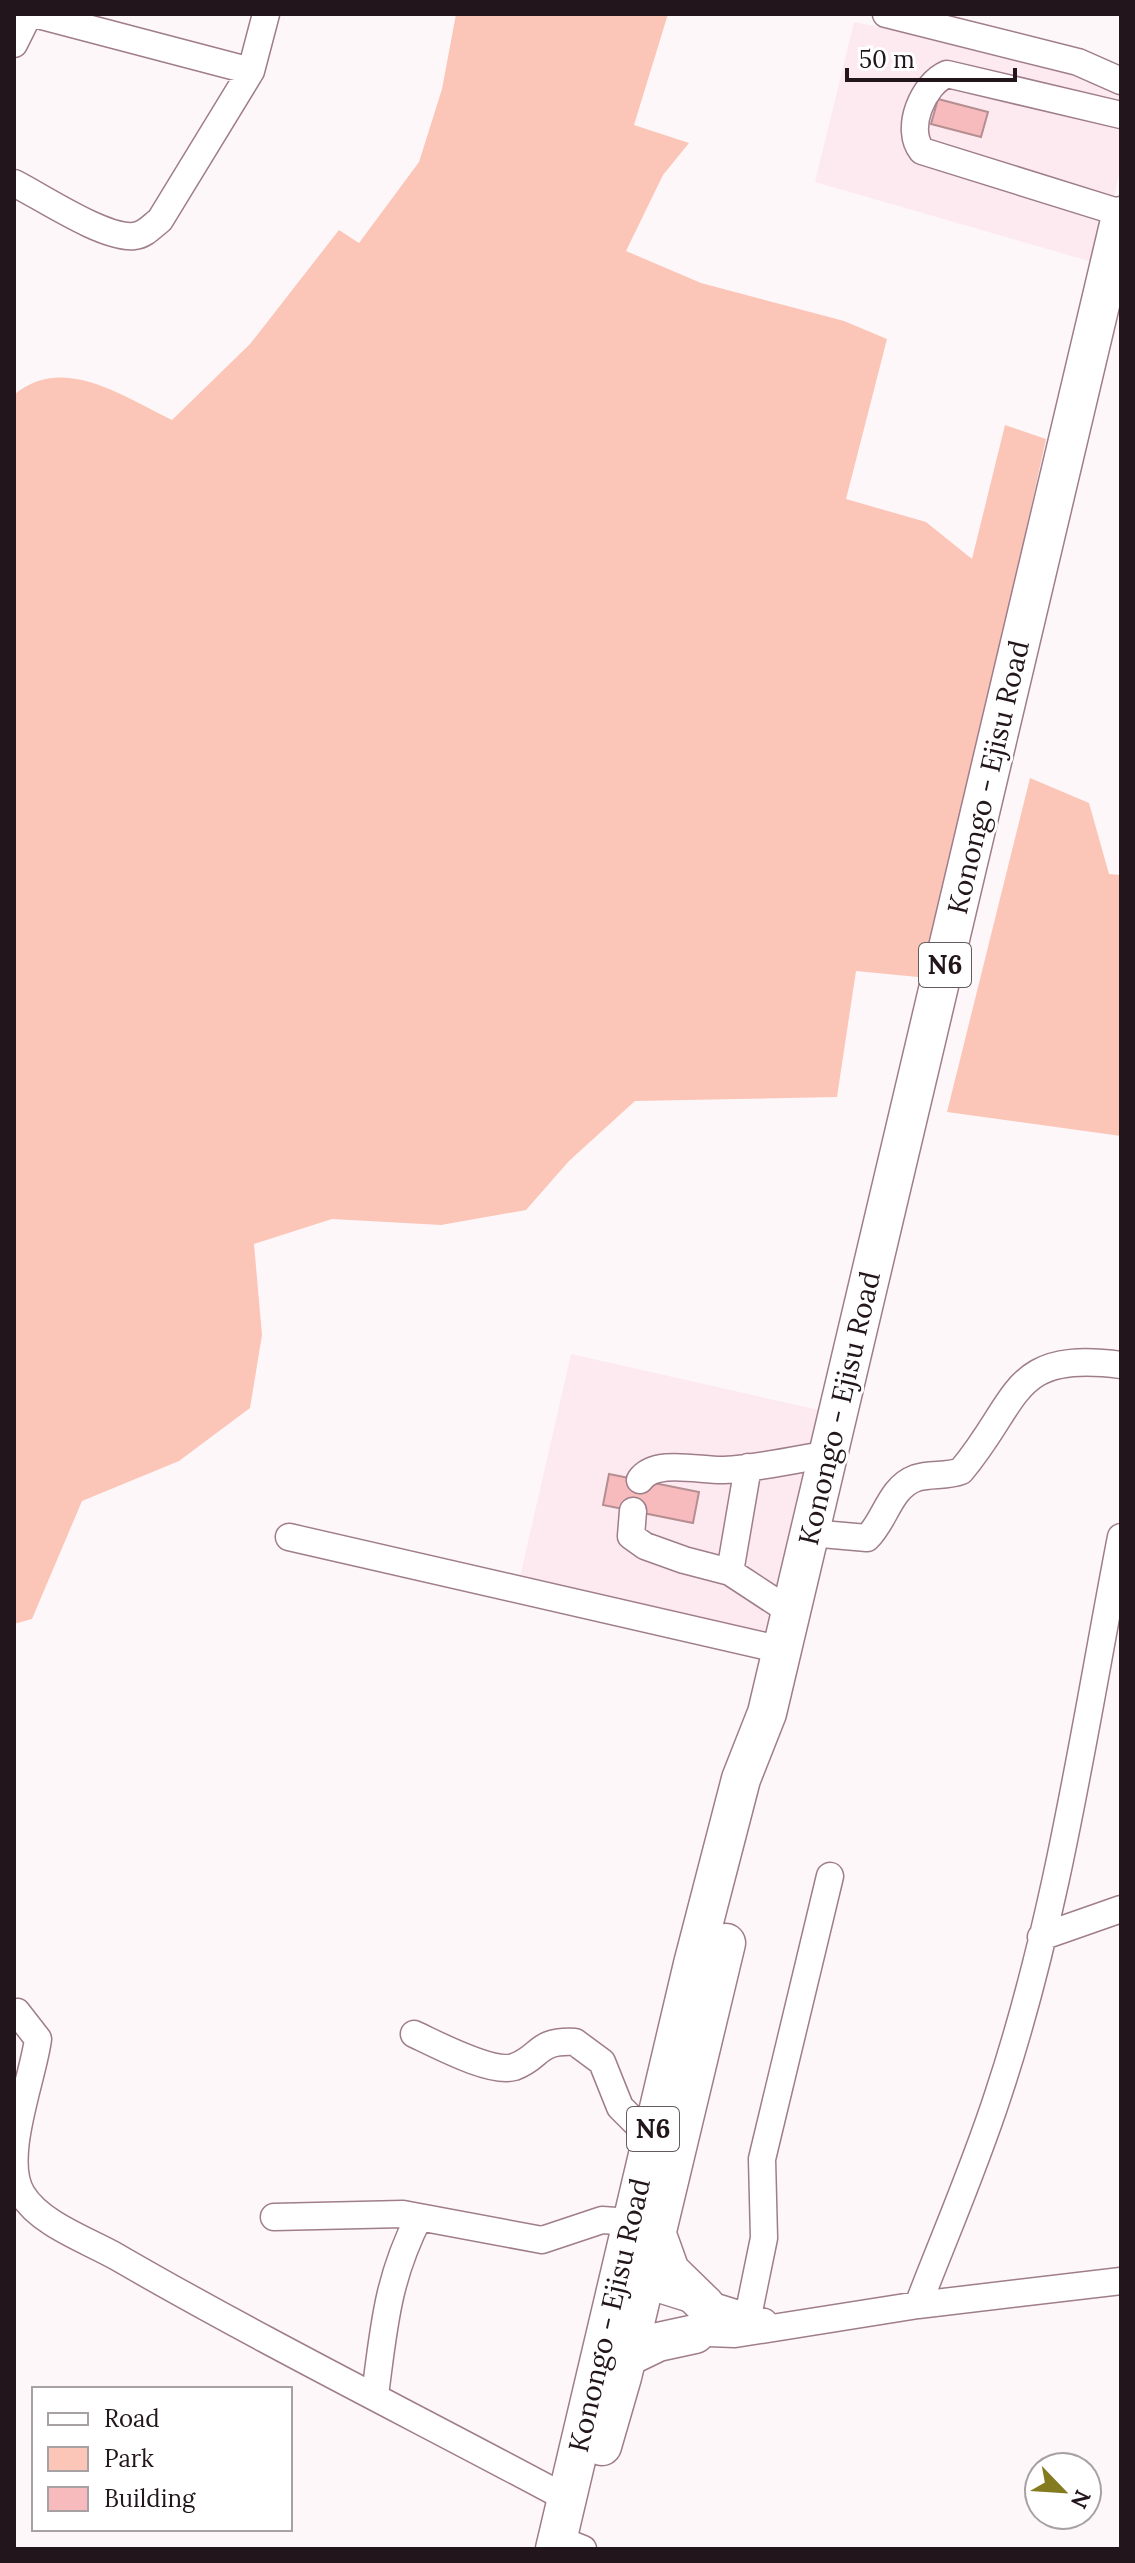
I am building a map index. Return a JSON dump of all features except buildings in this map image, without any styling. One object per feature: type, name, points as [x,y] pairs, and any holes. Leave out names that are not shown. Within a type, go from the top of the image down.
[{"type":"highway","name":"Konongo - Ejisu Road","points":[[644,2227],[651,2138],[741,1779],[767,1713],[1121,214]]},
{"type":"highway","name":"Konongo - Ejisu Road","points":[[571,2548],[623,2335],[630,2280],[765,1782],[767,1713]]},
{"type":"highway","points":[[623,2335],[658,2342],[700,2320],[644,2227]]},
{"type":"highway","name":"Konongo - Ejisu Road","points":[[571,2548],[566,2498],[623,2335]]},
{"type":"street","points":[[14,44],[32,14],[251,71]]},
{"type":"street","points":[[14,183],[113,233],[141,235],[160,220],[251,71],[266,14]]},
{"type":"street","points":[[886,14],[1078,62],[1121,81]]},
{"type":"street","points":[[1121,115],[947,74],[932,80],[926,90],[914,132],[916,143],[922,151],[1121,214]]},
{"type":"street","points":[[810,1533],[867,1538],[907,1482],[920,1476],[961,1471],[1026,1379],[1047,1367],[1070,1361],[1121,1365]]},
{"type":"street","points":[[640,1480],[644,1474],[661,1468],[725,1470],[828,1454]]},
{"type":"street","points":[[730,1572],[748,1467]]},
{"type":"street","points":[[633,1511],[631,1536],[645,1546],[730,1572],[791,1612]]},
{"type":"street","points":[[289,1537],[782,1650]]},
{"type":"street","points":[[918,2305],[998,2095],[1041,1937],[1121,1537]]},
{"type":"street","points":[[760,2320],[764,2238],[762,2159],[830,1876]]},
{"type":"street","points":[[1041,1937],[1121,1909]]},
{"type":"street","points":[[17,2012],[38,2039],[18,2131],[15,2170],[21,2193],[39,2213],[149,2276],[566,2498]]},
{"type":"street","points":[[414,2034],[501,2068],[518,2065],[543,2045],[575,2042],[602,2062],[620,2107],[651,2138]]},
{"type":"street","points":[[274,2217],[403,2214],[542,2240],[602,2220],[644,2227]]},
{"type":"street","points":[[375,2395],[389,2290],[396,2265],[419,2217]]},
{"type":"street","points":[[630,2280],[700,2320],[735,2334],[760,2320],[1121,2281]]},
{"type":"shaded area","points":[[854,22],[1121,74],[1121,165],[1099,264],[815,182]]},
{"type":"shaded area","points":[[571,1354],[819,1410],[768,1634],[520,1577]]},
{"type":"green space","points":[[456,14],[668,14],[634,125],[689,143],[663,175],[626,251],[701,283],[844,321],[887,339],[846,499],[926,522],[972,559],[1005,425],[1046,439],[928,978],[856,971],[837,1097],[635,1101],[569,1161],[526,1210],[441,1225],[332,1219],[254,1244],[262,1335],[250,1408],[179,1461],[82,1501],[32,1619],[14,1624],[14,395],[33,383],[52,378],[72,378],[114,391],[172,420],[250,344],[339,230],[359,243],[419,162],[442,89]]},
{"type":"green space","points":[[1030,778],[1089,803],[1109,874],[1121,875],[1121,1136],[947,1112]]}]
